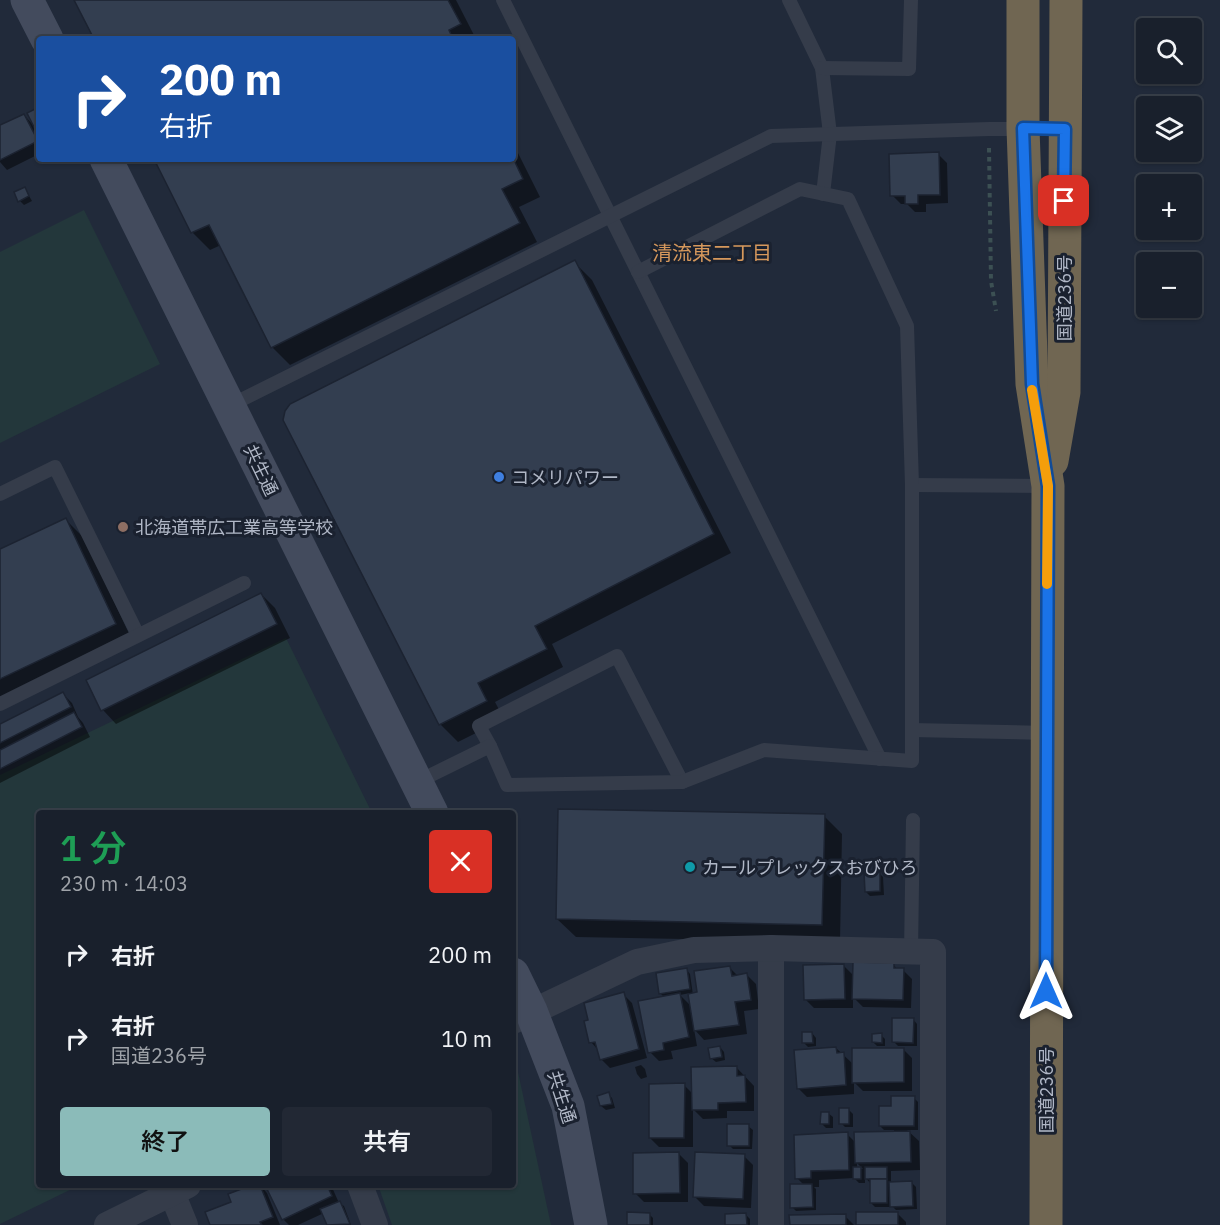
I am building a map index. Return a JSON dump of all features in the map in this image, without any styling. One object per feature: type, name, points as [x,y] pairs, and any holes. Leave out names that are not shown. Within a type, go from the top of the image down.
[{"type":"highway","name":"国道236号","points":[[1023,0],[1023,128],[1032,384],[1048,486],[1046,1225]]},
{"type":"highway","name":"国道236号","points":[[1048,486],[1064,392],[1066,0]]},
{"type":"street","points":[[27,0],[45,36]]},
{"type":"street","name":"共生通","points":[[108,162],[431,810]]},
{"type":"street","points":[[771,948],[771,1225]]},
{"type":"street","points":[[522,1016],[637,963],[694,950],[771,948],[933,952],[933,1225]]},
{"type":"street","name":"共生通","points":[[516,989],[522,1016],[568,1106],[591,1225]]},
{"type":"street","points":[[361,1188],[375,1225]]},
{"type":"street","points":[[107,1225],[180,1189],[185,1225]]},
{"type":"lane","points":[[503,0],[880,759]]},
{"type":"lane","points":[[789,0],[822,68],[830,134],[823,194]]},
{"type":"lane","points":[[822,68],[909,69],[911,0]]},
{"type":"lane","points":[[230,406],[771,136],[1023,128],[1065,129]]},
{"type":"lane","points":[[638,272],[800,189],[848,199],[907,326],[912,485],[912,761],[764,750],[681,782],[507,784],[479,726],[617,656],[681,782]]},
{"type":"lane","points":[[0,494],[55,467],[138,636]]},
{"type":"lane","points":[[912,485],[1048,486]]},
{"type":"lane","points":[[0,704],[244,583]]},
{"type":"lane","points":[[912,730],[1047,734]]},
{"type":"lane","points":[[417,782],[490,746]]},
{"type":"lane","points":[[911,952],[914,820]]},
{"type":"path","points":[[989,129],[991,280],[997,315]]},
{"type":"green space","points":[[84,210],[160,364],[0,443],[0,252]]},
{"type":"green space","points":[[286,638],[371,810],[36,810],[36,1188],[74,1188],[0,1224],[0,775]]},
{"type":"green space","points":[[516,1072],[518,1072],[551,1225],[392,1225],[379,1188],[516,1188]]},
{"type":"building","points":[[74,0],[448,0],[461,24],[449,30],[452,36],[92,36]]},
{"type":"building","points":[[36,108],[36,131],[27,113]]},
{"type":"building","points":[[24,114],[36,137],[36,142],[0,160],[0,125]]},
{"type":"building","points":[[939,152],[940,195],[918,195],[918,204],[905,204],[905,196],[890,196],[889,154]]},
{"type":"building","points":[[156,162],[515,162],[523,179],[502,189],[520,223],[271,348],[209,225],[191,233]]},
{"type":"building","points":[[25,187],[29,196],[18,202],[14,192]]},
{"type":"building","name":"コメリパワー","points":[[575,260],[714,534],[535,626],[547,649],[478,683],[487,701],[439,725],[283,420],[285,411],[290,404]]},
{"type":"building","points":[[66,518],[116,624],[0,679],[0,549]]},
{"type":"building","points":[[261,593],[277,624],[101,711],[86,680]]},
{"type":"building","points":[[63,692],[71,707],[0,743],[0,724]]},
{"type":"building","points":[[74,712],[82,727],[0,769],[0,750]]},
{"type":"building","name":"カールプレックスおびひろ","points":[[558,809],[825,814],[822,925],[556,919]]},
{"type":"building","points":[[880,871],[880,891],[865,892],[864,872]]},
{"type":"building","points":[[853,962],[894,963],[894,968],[904,968],[903,1000],[852,999]]},
{"type":"building","points":[[844,964],[845,999],[804,1000],[803,965]]},
{"type":"building","points":[[730,966],[732,976],[747,973],[751,1000],[735,1002],[739,1025],[694,1031],[688,994],[697,992],[694,971]]},
{"type":"building","points":[[687,968],[690,989],[659,994],[656,973]]},
{"type":"building","points":[[624,992],[639,1049],[600,1060],[595,1042],[589,1043],[584,1021],[588,1020],[584,1003]]},
{"type":"building","points":[[680,993],[689,1037],[663,1043],[664,1050],[648,1053],[638,1001]]},
{"type":"building","points":[[892,1018],[914,1018],[913,1043],[892,1042]]},
{"type":"building","points":[[802,1032],[812,1032],[813,1043],[802,1043]]},
{"type":"building","points":[[882,1033],[882,1043],[872,1042],[872,1034]]},
{"type":"building","points":[[720,1046],[722,1057],[710,1059],[708,1048]]},
{"type":"building","points":[[836,1047],[837,1053],[844,1052],[846,1085],[797,1089],[794,1050]]},
{"type":"building","points":[[852,1048],[904,1048],[904,1082],[852,1083]]},
{"type":"building","points":[[737,1066],[737,1076],[745,1075],[746,1102],[718,1103],[718,1110],[692,1110],[691,1067]]},
{"type":"building","points":[[685,1083],[684,1138],[649,1138],[649,1084]]},
{"type":"building","points":[[609,1092],[612,1104],[600,1106],[597,1096]]},
{"type":"building","points":[[891,1096],[915,1096],[914,1126],[879,1126],[879,1106],[891,1106]]},
{"type":"building","points":[[839,1108],[849,1108],[849,1124],[839,1124]]},
{"type":"building","points":[[821,1112],[829,1112],[829,1124],[820,1124]]},
{"type":"building","points":[[727,1124],[749,1124],[749,1146],[727,1146]]},
{"type":"building","points":[[910,1131],[911,1162],[855,1163],[854,1132]]},
{"type":"building","points":[[848,1132],[849,1170],[811,1171],[811,1178],[795,1179],[794,1135]]},
{"type":"building","points":[[679,1152],[680,1193],[633,1194],[633,1153]]},
{"type":"building","points":[[695,1152],[745,1154],[743,1199],[693,1197]]},
{"type":"building","points":[[853,1167],[861,1167],[861,1179],[853,1179]]},
{"type":"building","points":[[865,1167],[887,1167],[887,1179],[865,1179]]},
{"type":"building","points":[[870,1179],[887,1179],[887,1203],[870,1203]]},
{"type":"building","points":[[912,1181],[913,1206],[890,1207],[889,1182]]},
{"type":"building","points":[[790,1184],[812,1184],[813,1207],[790,1208]]},
{"type":"building","points":[[244,1188],[261,1188],[273,1217],[260,1222],[262,1225],[210,1225],[205,1212],[231,1202],[228,1194]]},
{"type":"building","points":[[266,1188],[328,1188],[332,1196],[282,1220]]},
{"type":"building","points":[[340,1201],[350,1224],[327,1225],[320,1209]]},
{"type":"building","points":[[627,1212],[650,1213],[650,1225],[627,1225]]},
{"type":"building","points":[[856,1212],[898,1212],[898,1225],[856,1225]]},
{"type":"building","points":[[746,1213],[747,1225],[725,1225],[725,1214]]},
{"type":"building","points":[[846,1214],[846,1225],[790,1225],[789,1215]]},
{"type":"slow traffic","points":[[1032,390],[1048,486],[1047,584]]},
{"type":"place","name":"コメリパワー","points":[[499,477]]},
{"type":"place","name":"北海道帯広工業高等学校","points":[[123,527]]},
{"type":"place","name":"カールプレックスおびひろ","points":[[690,867]]},
{"type":"district","name":"清流東二丁目","points":[[712,252]]},
{"type":"route","points":[[1046,991],[1048,486],[1032,384],[1023,128],[1065,129],[1064,201]]}]
